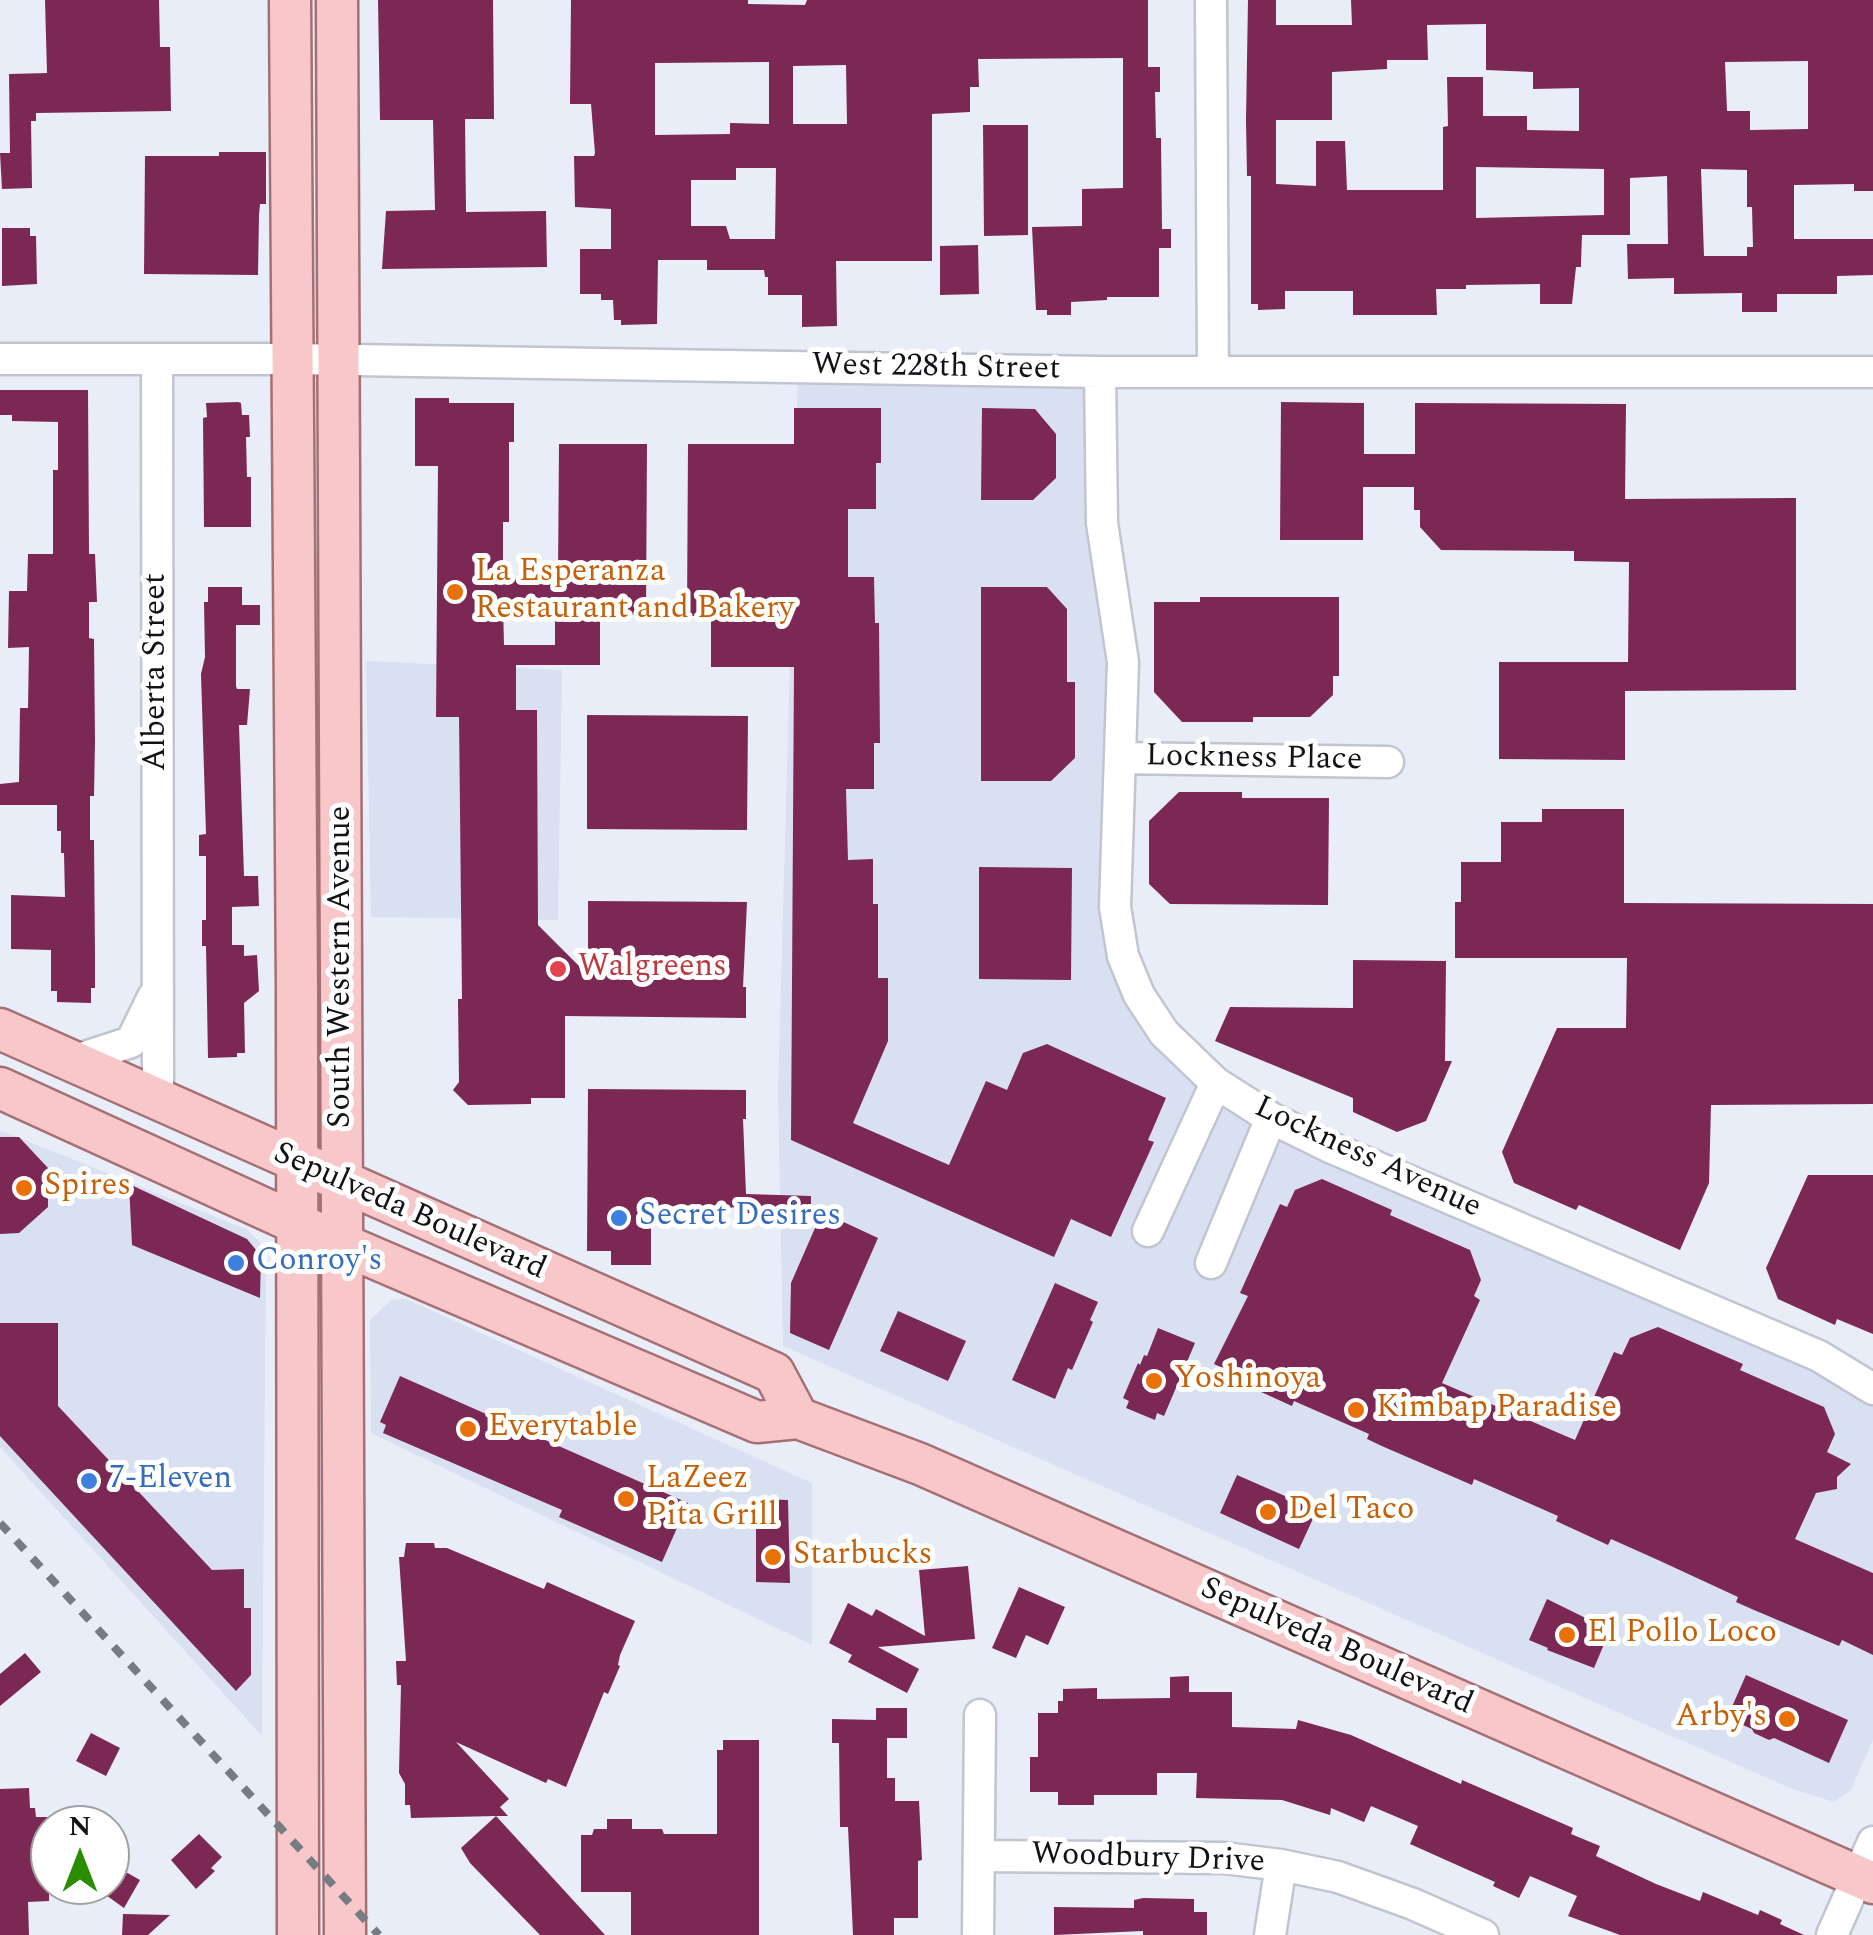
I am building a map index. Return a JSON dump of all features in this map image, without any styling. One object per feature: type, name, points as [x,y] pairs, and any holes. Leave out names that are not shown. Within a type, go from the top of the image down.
[{"type":"main road","name":"South Western Avenue","points":[[290,0],[298,1163],[298,1935]]},
{"type":"main road","name":"South Western Avenue","points":[[337,0],[345,1935]]},
{"type":"main road","points":[[293,512],[306,529],[317,559],[316,638],[325,651],[342,651]]},
{"type":"main road","name":"Sepulveda Boulevard","points":[[0,1029],[774,1373],[798,1418]]},
{"type":"main road","name":"Sepulveda Boulevard","points":[[0,1088],[149,1158],[757,1422],[798,1418],[920,1464],[1868,1867]]},
{"type":"street","points":[[1211,0],[1213,372]]},
{"type":"street","name":"West 228th Street","points":[[0,359],[1100,372],[1873,372]]},
{"type":"street","name":"Alberta Street","points":[[157,360],[158,1102]]},
{"type":"street","name":"Lockness Avenue","points":[[1100,372],[1102,523],[1123,662],[1115,908],[1123,956],[1138,994],[1164,1033],[1194,1066],[1271,1118],[1332,1148],[1819,1356],[1873,1389]]},
{"type":"street","name":"Lockness Place","points":[[1120,758],[1388,762]]},
{"type":"street","name":"Alberta Street","points":[[70,1062],[130,1042],[144,1021],[158,984]]},
{"type":"street","points":[[1148,1231],[1216,1083]]},
{"type":"street","points":[[1210,1262],[1271,1118]]},
{"type":"street","points":[[978,1935],[980,1716]]},
{"type":"street","name":"Woodbury Drive","points":[[981,1856],[1224,1858],[1281,1865],[1338,1877],[1483,1935]]},
{"type":"street","points":[[1270,1935],[1281,1865]]},
{"type":"street","points":[[1832,1935],[1868,1867]]},
{"type":"shaded area","points":[[798,372],[1098,375],[1111,588],[1119,956],[1193,1067],[1873,1392],[1873,1740],[1851,1790],[1834,1802],[1790,1788],[783,1346],[778,1092]]},
{"type":"shaded area","points":[[366,661],[562,670],[558,920],[371,917]]},
{"type":"shaded area","points":[[0,1130],[248,1230],[266,1249],[262,1736],[0,1447]]},
{"type":"shaded area","points":[[406,1299],[812,1483],[812,1645],[371,1433],[370,1320],[391,1300]]},
{"type":"building","points":[[45,0],[159,0],[160,47],[170,47],[171,111],[36,113],[36,121],[31,121],[32,188],[2,189],[0,153],[10,153],[9,74],[47,73]]},
{"type":"building","points":[[378,0],[493,0],[494,119],[465,119],[466,212],[546,211],[547,267],[382,269],[386,211],[435,210],[433,120],[380,120]]},
{"type":"building","points":[[571,0],[748,0],[748,4],[805,5],[807,0],[1148,0],[1148,67],[1160,67],[1160,92],[1155,92],[1156,138],[1161,138],[1162,229],[1171,229],[1171,248],[1159,248],[1159,297],[1071,302],[1071,315],[1047,315],[1047,310],[1036,310],[1032,227],[1082,226],[1082,189],[1123,188],[1123,58],[978,59],[979,87],[970,87],[970,112],[932,114],[932,261],[836,261],[837,326],[802,327],[802,295],[768,295],[764,270],[707,270],[707,260],[658,260],[657,324],[621,325],[621,320],[614,320],[613,300],[601,300],[601,294],[580,294],[580,249],[611,249],[611,209],[575,207],[574,156],[595,153],[591,104],[570,104]],"holes":[[[769,62],[769,124],[730,123],[730,134],[655,135],[655,63]],[[846,65],[847,124],[793,124],[793,66]],[[736,168],[776,168],[775,239],[730,239],[726,226],[691,226],[691,180],[736,180]]]},
{"type":"building","points":[[1248,0],[1276,0],[1276,25],[1352,25],[1351,0],[1873,0],[1873,191],[1854,191],[1854,184],[1794,185],[1794,239],[1873,239],[1873,275],[1837,276],[1837,294],[1777,294],[1777,312],[1742,312],[1742,293],[1674,294],[1674,278],[1628,279],[1627,244],[1668,244],[1667,176],[1630,178],[1630,235],[1582,235],[1581,267],[1576,267],[1572,304],[1540,304],[1540,284],[1466,285],[1466,289],[1436,289],[1437,315],[1353,315],[1353,291],[1285,291],[1285,309],[1258,310],[1258,304],[1251,304],[1251,176],[1247,176]],"holes":[[[1486,24],[1486,70],[1533,72],[1533,89],[1579,88],[1579,131],[1527,130],[1527,116],[1483,116],[1483,77],[1447,77],[1443,190],[1347,190],[1345,141],[1316,141],[1316,186],[1276,184],[1276,120],[1332,120],[1332,72],[1387,69],[1387,60],[1428,60],[1427,25]],[[1808,61],[1808,129],[1750,130],[1750,111],[1727,111],[1725,62]],[[1476,167],[1604,169],[1604,215],[1476,218]],[[1701,169],[1747,170],[1753,247],[1747,247],[1747,256],[1704,256]]]},
{"type":"building","points":[[983,125],[1028,125],[1028,235],[984,236]]},
{"type":"building","points":[[219,152],[266,152],[266,204],[260,204],[258,275],[144,274],[145,156],[219,156]]},
{"type":"building","points":[[2,228],[30,228],[30,236],[36,236],[37,284],[2,286]]},
{"type":"building","points":[[978,245],[979,294],[940,295],[940,246]]},
{"type":"building","points":[[0,390],[88,390],[89,554],[95,554],[97,602],[89,602],[89,638],[94,639],[95,741],[94,796],[90,796],[95,955],[91,1003],[57,1002],[57,991],[51,991],[51,950],[11,949],[11,895],[65,897],[57,805],[0,805],[0,784],[19,782],[20,708],[28,708],[29,647],[8,648],[9,591],[27,591],[28,554],[53,554],[53,470],[58,470],[58,422],[12,421],[12,415],[0,415]]},
{"type":"building","points":[[415,398],[449,398],[449,403],[514,403],[514,442],[509,442],[509,522],[503,522],[503,579],[558,578],[559,444],[647,444],[646,615],[600,615],[600,665],[516,665],[516,710],[537,710],[538,925],[588,975],[588,901],[747,902],[743,987],[746,1018],[565,1016],[565,1098],[531,1098],[531,1104],[468,1105],[453,1090],[459,1082],[458,999],[462,999],[459,717],[436,717],[438,466],[415,466]],"holes":[[[503,605],[555,605],[555,645],[504,645]]]},
{"type":"building","points":[[238,402],[242,415],[249,415],[250,437],[246,437],[251,527],[204,527],[206,403]]},
{"type":"building","points":[[1281,402],[1364,403],[1364,454],[1415,454],[1415,403],[1626,404],[1625,499],[1796,498],[1796,690],[1625,691],[1625,760],[1499,759],[1499,662],[1628,662],[1629,562],[1574,561],[1574,551],[1441,550],[1420,527],[1420,510],[1414,510],[1414,487],[1363,487],[1363,540],[1280,540]]},
{"type":"building","points":[[794,408],[881,408],[876,509],[848,509],[848,577],[874,577],[875,623],[879,623],[880,743],[874,743],[874,789],[846,789],[848,860],[873,859],[873,904],[878,904],[878,978],[888,978],[888,1041],[853,1123],[949,1165],[986,1081],[1007,1090],[1023,1053],[1047,1044],[1166,1098],[1148,1140],[1154,1142],[1111,1237],[1071,1219],[1054,1257],[791,1140],[794,667],[711,667],[711,616],[687,616],[688,444],[794,444]]},
{"type":"building","points":[[982,408],[1035,409],[1056,434],[1056,478],[1033,500],[981,500]]},
{"type":"building","points":[[208,587],[242,587],[242,605],[260,605],[260,625],[236,625],[236,686],[250,689],[247,725],[239,725],[244,876],[258,876],[259,906],[232,907],[232,945],[244,945],[244,956],[257,955],[259,991],[244,1003],[245,1053],[208,1058],[206,946],[202,946],[206,856],[199,856],[199,835],[206,834],[201,674]]},
{"type":"building","points":[[981,587],[1047,587],[1067,609],[1067,682],[1075,682],[1075,758],[1051,781],[981,781]]},
{"type":"building","points":[[1200,597],[1339,597],[1339,676],[1333,676],[1333,695],[1310,717],[1182,722],[1154,692],[1154,602],[1200,602]]},
{"type":"building","points":[[587,715],[748,716],[747,830],[587,829]]},
{"type":"building","points":[[1179,792],[1242,792],[1242,798],[1329,798],[1328,905],[1170,904],[1149,884],[1149,821]]},
{"type":"building","points":[[1542,809],[1624,809],[1624,903],[1873,904],[1873,1104],[1711,1105],[1709,1183],[1680,1250],[1579,1205],[1576,1210],[1514,1183],[1502,1152],[1557,1028],[1626,1028],[1627,958],[1455,958],[1455,902],[1461,902],[1461,862],[1501,862],[1501,822],[1542,822]]},
{"type":"building","points":[[979,867],[1072,868],[1071,980],[979,979]]},
{"type":"building","points":[[1353,960],[1446,961],[1445,1061],[1452,1061],[1426,1121],[1397,1132],[1353,1112],[1353,1098],[1215,1041],[1230,1007],[1353,1008]]},
{"type":"building","points":[[588,1089],[746,1090],[746,1194],[811,1196],[811,1213],[742,1213],[742,1206],[722,1209],[651,1205],[651,1265],[611,1265],[611,1251],[587,1251]]},
{"type":"building","name":"Spires","points":[[0,1137],[19,1137],[48,1168],[48,1207],[19,1233],[0,1234]]},
{"type":"building","points":[[1808,1175],[1873,1175],[1873,1334],[1837,1319],[1835,1325],[1778,1299],[1766,1268]]},
{"type":"building","points":[[1322,1179],[1392,1210],[1390,1215],[1470,1250],[1481,1280],[1474,1296],[1480,1300],[1442,1383],[1575,1440],[1614,1352],[1622,1355],[1630,1338],[1658,1327],[1743,1364],[1740,1370],[1824,1407],[1835,1434],[1827,1452],[1851,1464],[1837,1477],[1837,1489],[1816,1493],[1795,1539],[1873,1573],[1873,1655],[1842,1640],[1839,1646],[1754,1610],[1736,1602],[1738,1597],[1611,1539],[1608,1545],[1556,1521],[1558,1516],[1474,1479],[1472,1485],[1384,1447],[1367,1439],[1369,1434],[1239,1382],[1241,1376],[1214,1364],[1248,1296],[1240,1293],[1280,1204],[1287,1207],[1295,1190]]},
{"type":"building","points":[[129,1184],[247,1239],[261,1256],[260,1298],[132,1245]]},
{"type":"building","points":[[822,1212],[878,1238],[829,1350],[790,1333],[791,1283]]},
{"type":"building","points":[[1055,1283],[1098,1302],[1072,1370],[1068,1368],[1055,1399],[1012,1380]]},
{"type":"building","points":[[898,1311],[966,1341],[948,1381],[880,1351]]},
{"type":"building","points":[[0,1323],[58,1323],[58,1406],[212,1570],[244,1569],[244,1608],[251,1608],[251,1675],[236,1691],[0,1436]]},
{"type":"building","name":"Yoshinoya","points":[[1158,1328],[1195,1343],[1164,1416],[1157,1413],[1155,1420],[1126,1408],[1129,1401],[1123,1398]]},
{"type":"building","points":[[400,1376],[688,1503],[662,1562],[559,1517],[562,1510],[383,1433],[386,1425],[380,1422]]},
{"type":"building","name":"Del Taco","points":[[1237,1475],[1317,1510],[1299,1549],[1220,1513]]},
{"type":"building","name":"Starbucks","points":[[756,1499],[788,1500],[790,1583],[756,1582]]},
{"type":"building","points":[[406,1543],[434,1543],[435,1548],[447,1548],[544,1589],[547,1582],[635,1621],[620,1655],[620,1666],[608,1694],[604,1692],[566,1787],[548,1779],[546,1783],[456,1742],[509,1799],[500,1807],[508,1816],[411,1818],[399,1773],[401,1685],[397,1685],[396,1661],[406,1661],[399,1557],[404,1557]]},
{"type":"building","points":[[968,1566],[975,1639],[878,1647],[919,1669],[907,1693],[848,1662],[852,1655],[829,1643],[848,1603],[872,1616],[876,1609],[925,1636],[919,1570]]},
{"type":"building","points":[[1019,1587],[1065,1607],[1048,1645],[1026,1635],[1016,1658],[992,1648]]},
{"type":"building","name":"El Pollo Loco","points":[[1547,1599],[1610,1630],[1594,1668],[1529,1640]]},
{"type":"building","points":[[25,1653],[41,1672],[0,1706],[0,1674]]},
{"type":"building","name":"Arby's","points":[[1746,1675],[1848,1720],[1829,1763],[1774,1738],[1769,1740],[1727,1718]]},
{"type":"building","points":[[1189,1676],[1189,1692],[1232,1692],[1232,1727],[1296,1729],[1298,1720],[1351,1735],[1573,1828],[1571,1834],[1600,1846],[1596,1856],[1656,1884],[1700,1901],[1703,1892],[1758,1915],[1760,1910],[1804,1935],[1620,1935],[1568,1916],[1577,1896],[1530,1876],[1519,1898],[1493,1886],[1495,1882],[1410,1844],[1418,1826],[1371,1806],[1364,1822],[1331,1808],[1330,1815],[1282,1800],[1196,1798],[1197,1773],[1157,1773],[1157,1795],[1094,1795],[1094,1805],[1058,1805],[1058,1792],[1030,1792],[1030,1757],[1038,1757],[1038,1713],[1058,1713],[1063,1689],[1097,1688],[1097,1699],[1170,1698],[1170,1677]]},
{"type":"building","points":[[876,1708],[907,1708],[907,1738],[887,1738],[887,1778],[895,1778],[895,1801],[919,1801],[922,1860],[918,1861],[918,1918],[894,1918],[894,1935],[853,1935],[848,1827],[840,1827],[839,1743],[832,1743],[832,1719],[876,1720]]},
{"type":"building","points":[[91,1733],[120,1748],[106,1776],[76,1761]]},
{"type":"building","points":[[723,1740],[759,1740],[759,1935],[631,1935],[631,1892],[581,1892],[581,1835],[607,1829],[607,1819],[632,1819],[632,1829],[662,1829],[664,1834],[717,1834],[717,1750],[723,1750]]},
{"type":"building","points":[[29,1788],[29,1935],[0,1935],[0,1789]]},
{"type":"building","points":[[496,1816],[605,1935],[540,1935],[470,1863],[461,1848]]},
{"type":"building","points":[[199,1834],[222,1857],[211,1868],[215,1871],[196,1889],[171,1860]]},
{"type":"building","points":[[130,1874],[140,1880],[130,1898]]},
{"type":"building","points":[[1194,1899],[1194,1912],[1207,1912],[1207,1935],[1143,1935],[1143,1931],[1054,1935],[1054,1907],[1134,1908],[1134,1900]]},
{"type":"building","points":[[123,1914],[170,1915],[148,1935],[122,1935]]},
{"type":"railway","points":[[0,1523],[379,1935]]},
{"type":"place","name":"La Esperanza Restaurant and Bakery","points":[[455,592]]},
{"type":"place","name":"Walgreens","points":[[558,969]]},
{"type":"place","name":"Spires","points":[[24,1188]]},
{"type":"place","name":"Secret Desires","points":[[619,1218]]},
{"type":"place","name":"Conroy's","points":[[236,1263]]},
{"type":"place","name":"Yoshinoya","points":[[1154,1381]]},
{"type":"place","name":"Kimbap Paradise","points":[[1356,1410]]},
{"type":"place","name":"Everytable","points":[[468,1429]]},
{"type":"place","name":"7-Eleven","points":[[89,1481]]},
{"type":"place","name":"LaZeez Pita Grill","points":[[626,1499]]},
{"type":"place","name":"Del Taco","points":[[1268,1512]]},
{"type":"place","name":"Starbucks","points":[[773,1557]]},
{"type":"place","name":"El Pollo Loco","points":[[1567,1635]]},
{"type":"place","name":"Arby's","points":[[1787,1719]]}]
